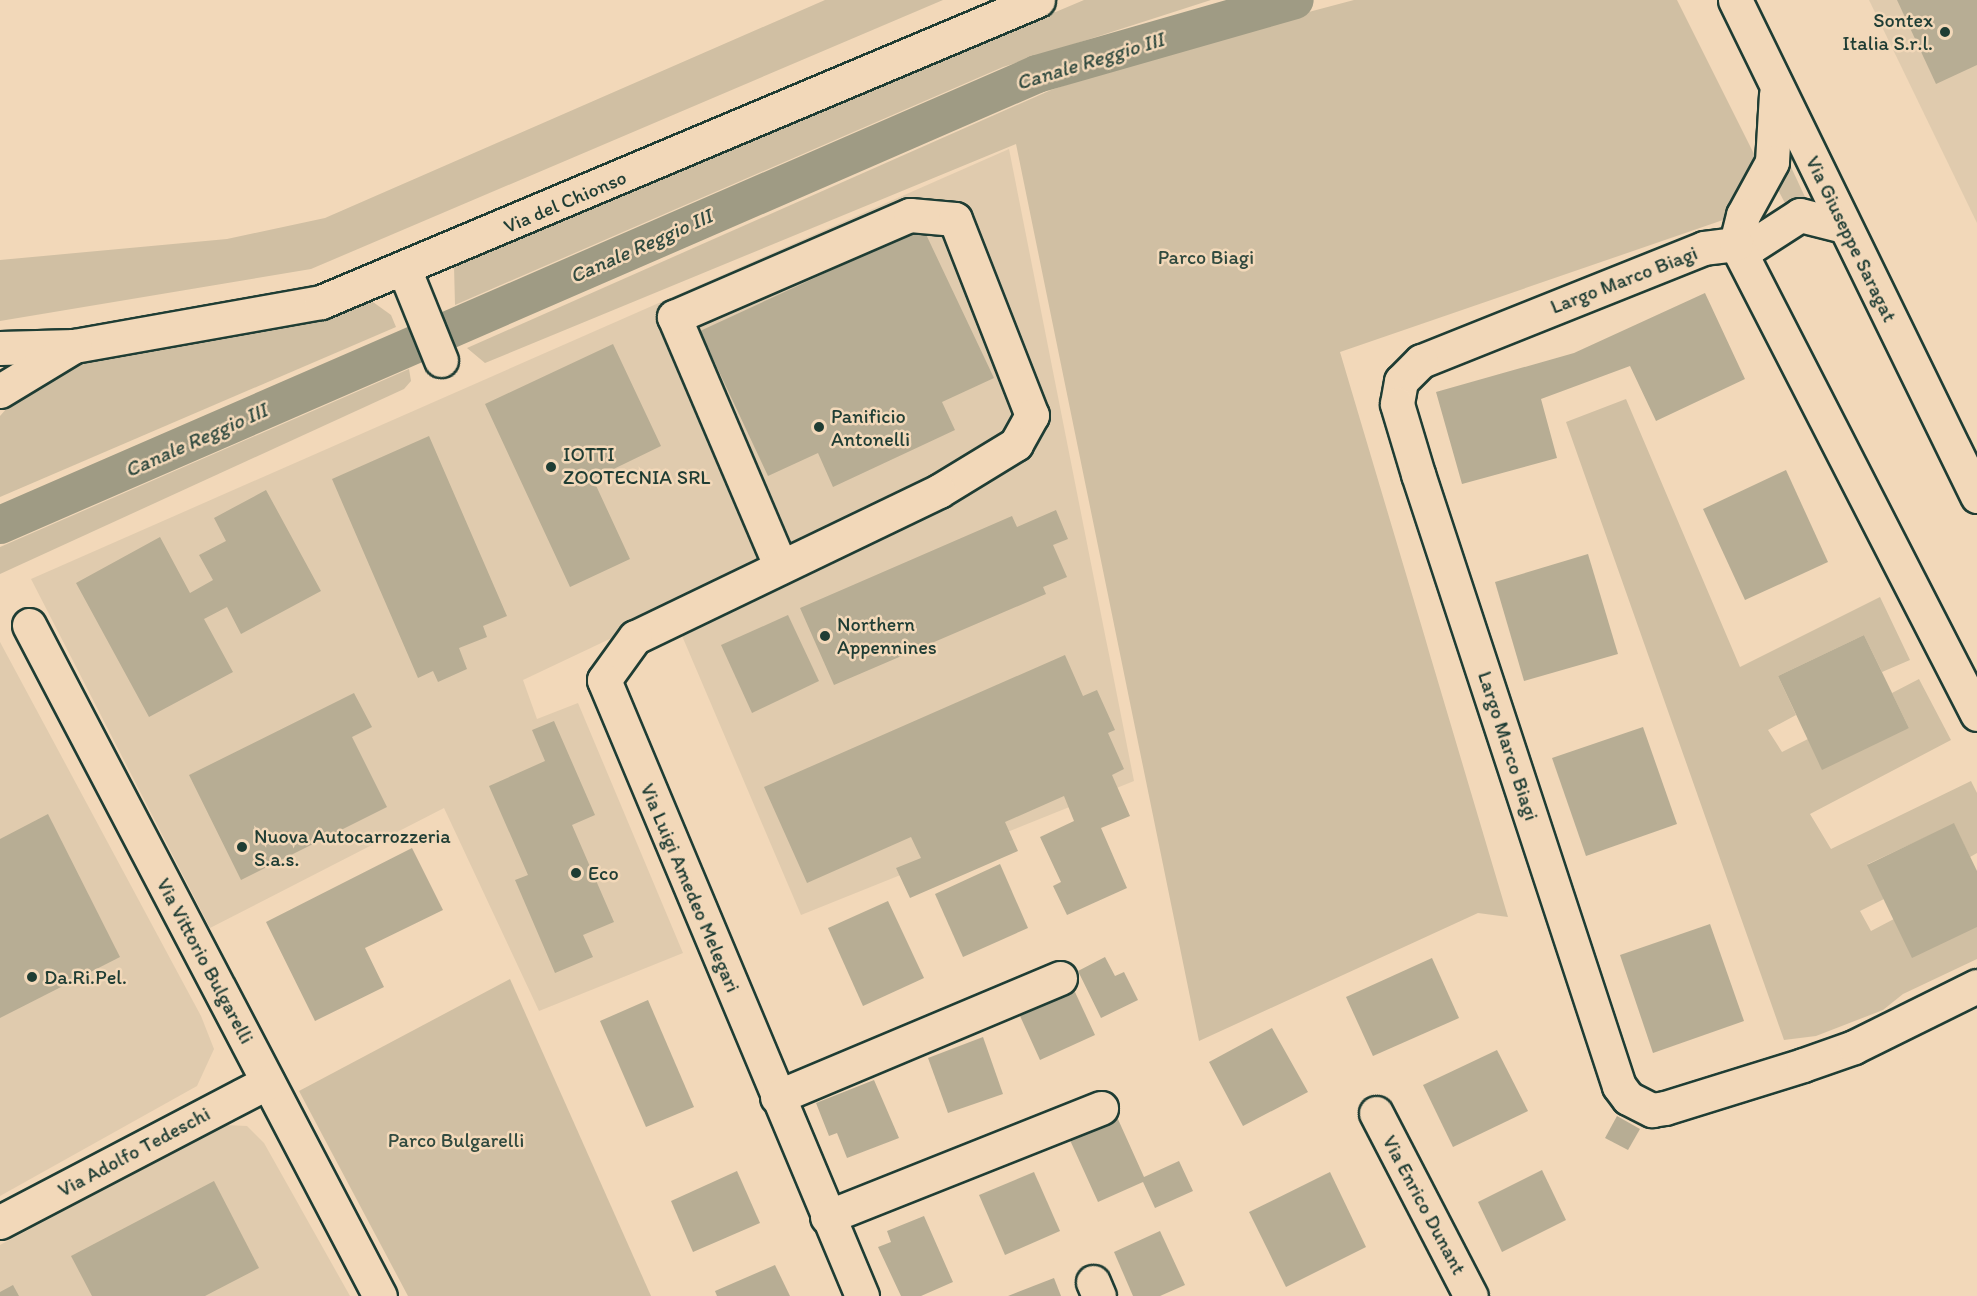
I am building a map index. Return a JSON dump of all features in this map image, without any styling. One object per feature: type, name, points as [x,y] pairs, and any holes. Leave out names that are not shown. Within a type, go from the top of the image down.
[{"type":"street","name":"Via del Chionso","points":[[0,348],[74,346],[321,302],[405,271],[1038,0]]},
{"type":"street","name":"Via Giuseppe Saragat","points":[[1735,0],[1844,226],[1974,482]]},
{"type":"street","points":[[1776,86],[1772,162],[1743,215],[1736,244],[1977,714]]},
{"type":"street","points":[[910,215],[955,219],[1032,414],[1016,444],[939,491],[780,566],[674,317],[910,215]]},
{"type":"street","name":"Largo Marco Biagi","points":[[1844,226],[1800,215],[1752,246],[1736,244],[1704,248],[1408,370],[1398,404],[1418,474],[1619,1086],[1628,1098],[1652,1110],[1665,1108],[1803,1065],[1854,1047],[1977,986]]},
{"type":"street","points":[[405,271],[419,312],[441,360]]},
{"type":"street","name":"Via del Chionso","points":[[0,391],[74,346]]},
{"type":"street","name":"Via Luigi Amedeo Melegari","points":[[780,566],[635,637],[604,680],[862,1296]]},
{"type":"street","name":"Via Vittorio Bulgarelli","points":[[30,625],[380,1296]]},
{"type":"street","points":[[777,1097],[1060,978]]},
{"type":"street","name":"Via Adolfo Tedeschi","points":[[0,1222],[268,1082]]},
{"type":"street","points":[[827,1217],[1101,1108]]},
{"type":"street","name":"Via Enrico Dunant","points":[[1376,1113],[1471,1296]]},
{"type":"shaded area","points":[[1869,0],[1977,0],[1977,223]]},
{"type":"shaded area","points":[[1009,149],[1134,781],[801,915],[671,610],[523,680],[537,719],[578,703],[683,953],[539,1011],[444,808],[210,928],[31,579]]},
{"type":"shaded area","points":[[0,642],[201,1016],[214,1049],[197,1086],[0,1196]]},
{"type":"shaded area","points":[[225,1125],[247,1126],[264,1143],[350,1296],[0,1296],[0,1245]]},
{"type":"green space","points":[[825,0],[943,0],[311,269],[0,321],[0,260],[227,239],[325,218]]},
{"type":"green space","points":[[1084,0],[1211,0],[1003,67],[455,305],[454,266]]},
{"type":"green space","name":"Parco Biagi","points":[[1354,0],[1677,0],[1755,156],[1723,220],[1340,352],[1508,917],[1478,913],[1199,1041],[1016,144],[485,363],[467,348],[1051,90],[1191,43]]},
{"type":"green space","points":[[1784,152],[1805,197],[1787,207],[1775,184]]},
{"type":"green space","points":[[373,302],[391,315],[396,327],[0,497],[0,416],[30,382],[66,365]]},
{"type":"green space","points":[[409,369],[411,381],[404,389],[0,574],[0,547]]},
{"type":"green space","points":[[1626,399],[1740,667],[1880,597],[1910,660],[1882,672],[1864,635],[1778,676],[1796,715],[1768,730],[1782,752],[1808,739],[1909,728],[1892,693],[1919,679],[1951,740],[1810,814],[1831,849],[1971,781],[1977,793],[1977,853],[1970,857],[1954,824],[1868,864],[1884,899],[1860,911],[1871,931],[1894,919],[1977,927],[1977,959],[1903,994],[1883,1010],[1816,1036],[1784,1040],[1566,422]]},
{"type":"green space","name":"Parco Bulgarelli","points":[[510,979],[651,1296],[408,1296],[299,1091]]},
{"type":"building","name":"Sontex Italia S.r.l.","points":[[1897,0],[1977,0],[1977,65],[1936,84]]},
{"type":"building","points":[[923,228],[994,378],[942,402],[955,430],[833,487],[818,453],[768,476],[700,331]]},
{"type":"building","points":[[1705,293],[1745,379],[1656,421],[1630,366],[1541,399],[1557,458],[1462,484],[1436,392],[1574,353]]},
{"type":"building","points":[[613,344],[661,446],[593,479],[630,559],[570,587],[485,404]]},
{"type":"building","points":[[429,436],[507,616],[483,626],[487,637],[459,648],[467,669],[438,682],[433,671],[418,678],[332,479]]},
{"type":"building","points":[[1786,470],[1828,562],[1745,600],[1703,509]]},
{"type":"building","points":[[266,490],[321,591],[241,634],[227,607],[204,619],[233,672],[149,717],[76,583],[160,537],[190,593],[213,580],[199,555],[226,541],[214,518]]},
{"type":"building","points":[[1056,510],[1068,539],[1053,545],[1067,577],[1043,587],[1046,594],[834,685],[800,608],[1012,516],[1017,527]]},
{"type":"building","points":[[1588,554],[1618,654],[1524,681],[1495,582]]},
{"type":"building","points":[[788,615],[819,681],[752,713],[721,645]]},
{"type":"building","points":[[1864,635],[1909,728],[1822,770],[1778,676]]},
{"type":"building","points":[[1065,655],[1083,696],[1097,690],[1115,730],[1108,733],[1124,769],[1112,775],[1130,816],[1101,828],[1127,888],[1067,915],[1053,886],[1061,882],[1040,837],[1074,821],[1064,796],[1005,822],[1018,851],[910,898],[896,868],[921,858],[911,837],[807,883],[764,787]]},
{"type":"building","points":[[354,693],[372,727],[352,737],[387,807],[241,880],[189,775]]},
{"type":"building","points":[[554,721],[595,815],[572,825],[614,922],[583,935],[593,957],[555,973],[515,880],[528,875],[489,786],[545,761],[532,730]]},
{"type":"building","points":[[1643,727],[1677,824],[1586,856],[1552,758]]},
{"type":"building","points":[[48,814],[120,957],[0,1018],[0,839]]},
{"type":"building","points":[[1954,823],[1977,871],[1977,927],[1912,958],[1867,865]]},
{"type":"building","points":[[412,848],[443,910],[365,948],[384,987],[315,1021],[266,922]]},
{"type":"building","points":[[1000,864],[1028,928],[963,957],[935,894]]},
{"type":"building","points":[[888,901],[924,978],[863,1006],[828,928]]},
{"type":"building","points":[[1710,924],[1744,1021],[1653,1053],[1620,955]]},
{"type":"building","points":[[1105,957],[1115,976],[1124,972],[1138,1000],[1101,1018],[1078,971]]},
{"type":"building","points":[[1432,958],[1459,1018],[1373,1056],[1346,997]]},
{"type":"building","points":[[1075,992],[1095,1035],[1040,1060],[1020,1016]]},
{"type":"building","points":[[648,1000],[694,1107],[646,1127],[600,1021]]},
{"type":"building","points":[[1272,1028],[1308,1092],[1243,1126],[1209,1062]]},
{"type":"building","points":[[983,1037],[1003,1094],[948,1113],[928,1058]]},
{"type":"building","points":[[1497,1050],[1528,1111],[1453,1147],[1423,1085]]},
{"type":"building","points":[[874,1080],[899,1138],[847,1158],[837,1133],[829,1136],[816,1103]]},
{"type":"building","points":[[1617,1116],[1640,1129],[1628,1150],[1605,1138]]},
{"type":"building","points":[[1117,1117],[1144,1177],[1179,1161],[1193,1191],[1155,1208],[1143,1182],[1098,1202],[1069,1138]]},
{"type":"building","points":[[1542,1170],[1566,1220],[1502,1252],[1478,1202]]},
{"type":"building","points":[[737,1171],[760,1223],[693,1252],[671,1201]]},
{"type":"building","points":[[1034,1172],[1060,1231],[1005,1255],[979,1195]]},
{"type":"building","points":[[1330,1172],[1366,1247],[1286,1287],[1249,1212]]},
{"type":"building","points":[[214,1181],[259,1268],[205,1296],[92,1296],[71,1256]]},
{"type":"building","points":[[924,1216],[953,1282],[921,1296],[901,1296],[878,1247],[891,1242],[887,1231]]},
{"type":"building","points":[[1160,1231],[1185,1285],[1160,1296],[1133,1296],[1114,1252]]},
{"type":"building","points":[[775,1265],[790,1296],[717,1296],[715,1291]]},
{"type":"building","points":[[1054,1278],[1061,1296],[1008,1296]]},
{"type":"building","points":[[13,1285],[19,1296],[0,1296],[0,1292]]},
{"type":"waterway","name":"Canale Reggio III","points":[[0,525],[1037,74],[1295,0]]},
{"type":"place","name":"Sontex Italia S.r.l.","points":[[1945,32]]},
{"type":"place","name":"Panificio Antonelli","points":[[819,427]]},
{"type":"place","name":"IOTTI ZOOTECNIA SRL","points":[[551,467]]},
{"type":"place","name":"Northern Appennines","points":[[825,636]]},
{"type":"place","name":"Nuova Autocarrozzeria S.a.s.","points":[[242,847]]},
{"type":"place","name":"Eco","points":[[576,873]]},
{"type":"place","name":"Da.Ri.Pel.","points":[[32,977]]}]
